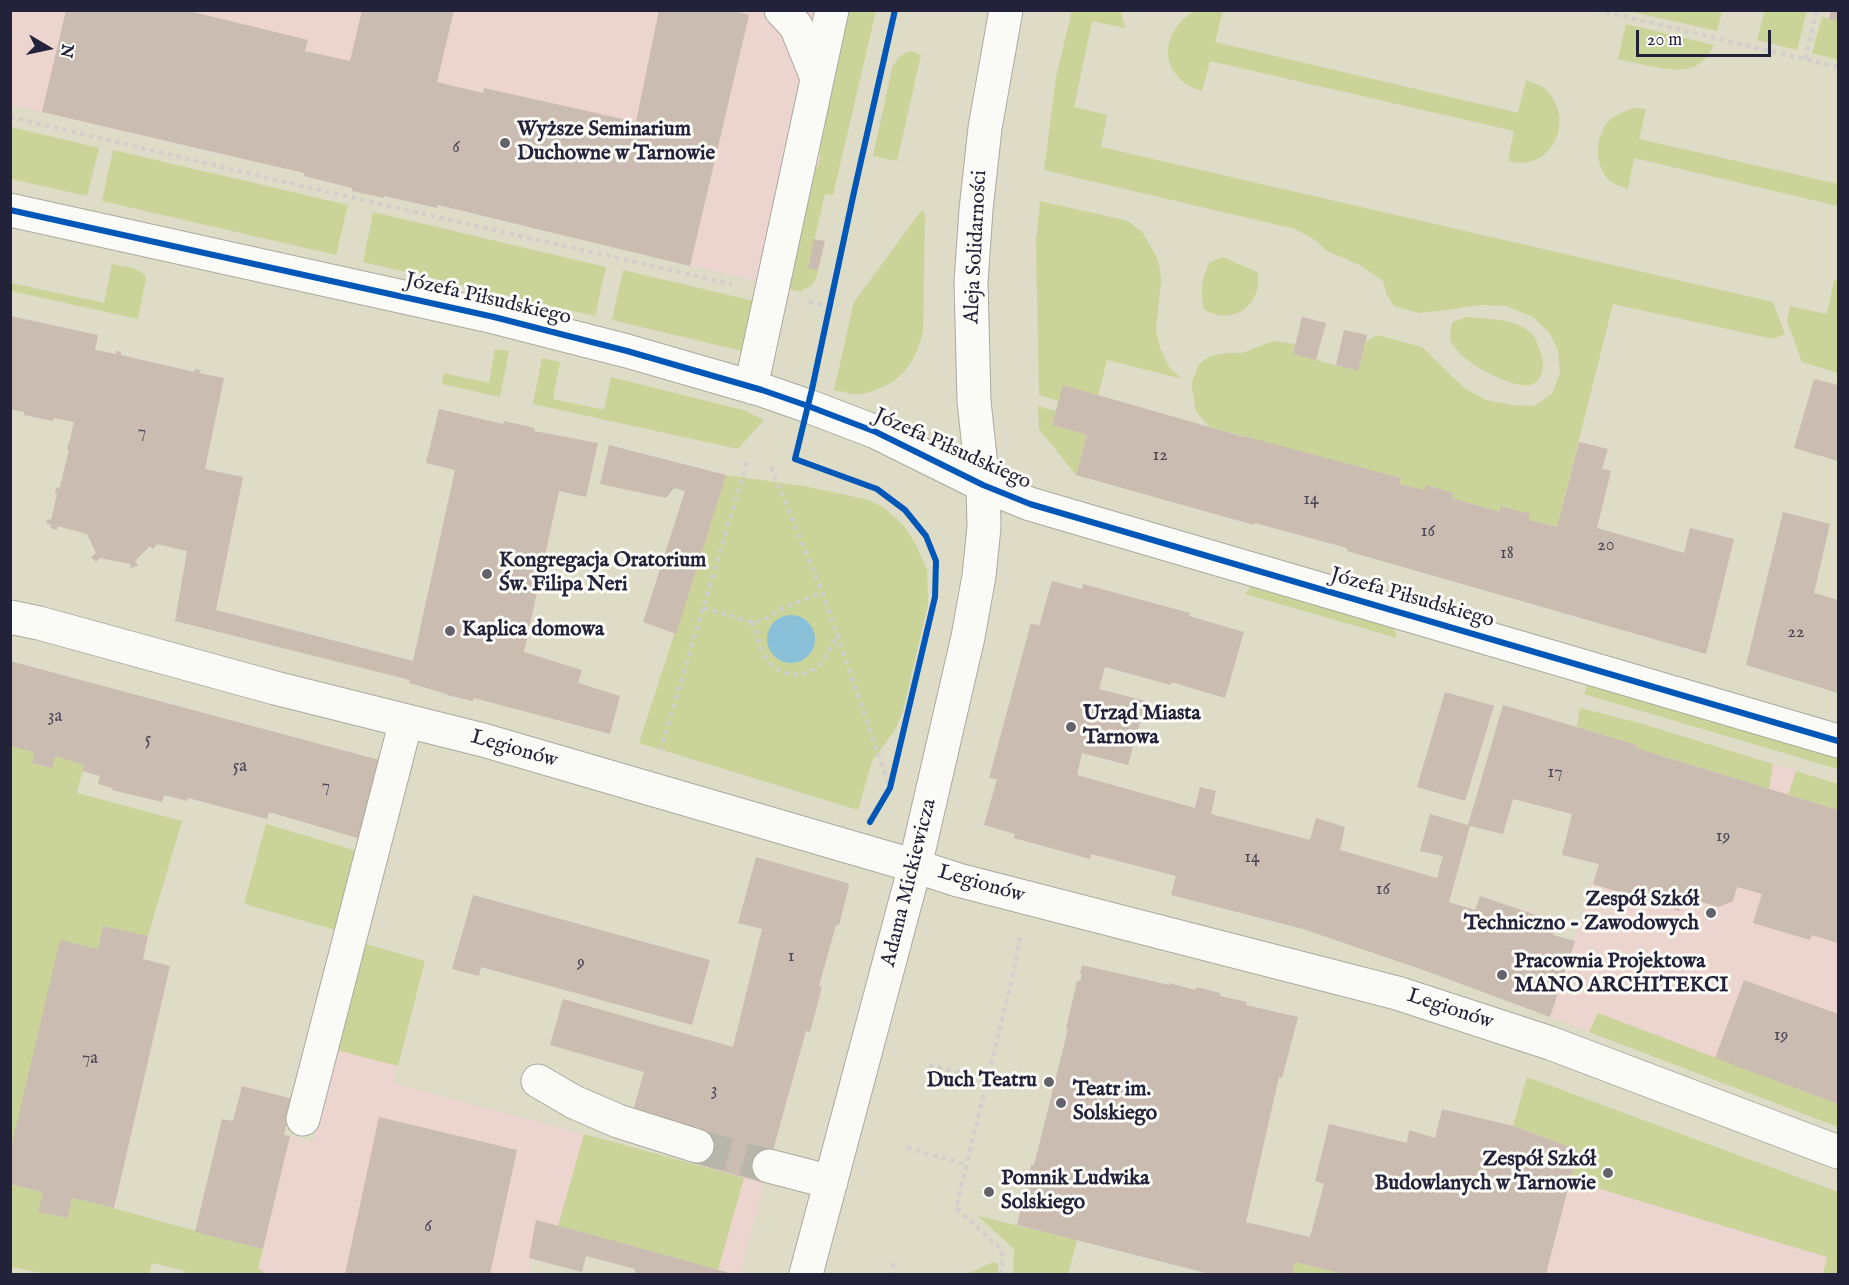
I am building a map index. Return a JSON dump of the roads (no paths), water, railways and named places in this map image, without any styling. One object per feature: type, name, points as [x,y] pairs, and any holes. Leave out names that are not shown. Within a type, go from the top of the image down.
[{"type":"street","points":[[781,10],[796,26],[817,78]]},
{"type":"street","points":[[751,387],[832,10]]},
{"type":"street","name":"Aleja Solidarności","points":[[983,485],[974,401],[971,282],[985,128],[1006,10]]},
{"type":"street","name":"Józefa Piłsudskiego","points":[[10,210],[494,318],[627,351],[751,387],[876,432],[983,485],[1030,504],[1839,741]]},
{"type":"street","name":"Adama Mickiewicza","points":[[806,1275],[915,866],[968,637],[979,576],[984,527],[983,485]]},
{"type":"street","name":"Legionów","points":[[10,617],[275,688],[483,740],[958,880],[1397,993],[1550,1042],[1839,1152]]},
{"type":"street","points":[[303,1119],[406,721]]},
{"type":"street","points":[[538,1081],[574,1102],[618,1121],[697,1146]]},
{"type":"street","points":[[769,1166],[831,1182]]},
{"type":"water","points":[[786,615],[796,615],[811,625],[815,639],[814,648],[805,659],[796,663],[786,663],[771,653],[767,644],[767,634],[777,619]]},
{"type":"tunnel","points":[[697,1146],[769,1166]]},
{"type":"place","name":"Wyższe Seminarium Duchowne w Tarnowie","points":[[505,143]]},
{"type":"place","name":"Kongregacja Oratorium Św. Filipa Neri","points":[[487,574]]},
{"type":"place","name":"Kaplica domowa","points":[[450,631]]},
{"type":"place","name":"Urząd Miasta Tarnowa","points":[[1071,727]]},
{"type":"place","name":"Zespół Szkół Techniczno - Zawodowych","points":[[1711,913]]},
{"type":"place","name":"Pracownia Projektowa MANO ARCHITEKCI","points":[[1502,975]]},
{"type":"place","name":"Duch Teatru","points":[[1049,1082]]},
{"type":"place","name":"Teatr im. Solskiego","points":[[1061,1103]]},
{"type":"place","name":"Zespół Szkół Budowlanych w Tarnowie","points":[[1608,1173]]},
{"type":"place","name":"Pomnik Ludwika Solskiego","points":[[989,1192]]}]
